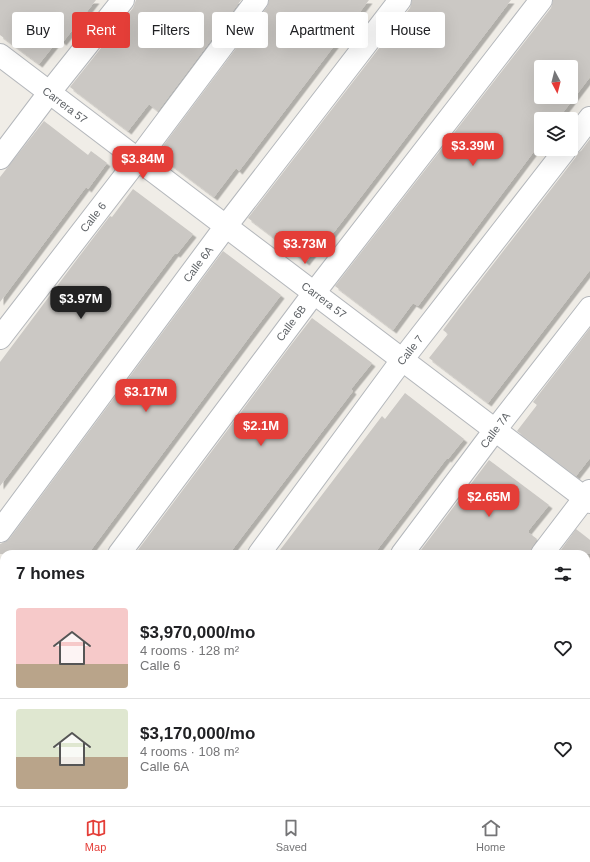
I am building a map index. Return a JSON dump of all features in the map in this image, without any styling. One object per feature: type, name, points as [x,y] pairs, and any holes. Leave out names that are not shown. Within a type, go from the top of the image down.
[{"type":"street","points":[[0,158],[122,0]]},
{"type":"street","name":"Calle 6","points":[[0,338],[138,159],[257,0]]},
{"type":"street","name":"Calle 6A","points":[[0,530],[226,226],[400,0]]},
{"type":"street","name":"Calle 6B","points":[[122,550],[314,293],[542,0]]},
{"type":"street","name":"Carrera 57","points":[[0,55],[495,430],[588,497]]},
{"type":"street","points":[[578,134],[590,118]]},
{"type":"street","name":"Calle 7","points":[[261,550],[402,360],[561,156]]},
{"type":"street","name":"Calle 7A","points":[[405,550],[495,430],[590,308]]},
{"type":"street","points":[[545,550],[588,497]]},
{"type":"building","points":[[0,0],[96,0],[87,12],[72,12],[72,31],[64,41],[64,12],[12,12],[12,44],[0,35]]},
{"type":"building","points":[[136,0],[241,0],[232,12],[212,12],[212,39],[158,111],[149,104],[128,131],[70,87],[101,48],[130,48],[130,12]]},
{"type":"building","points":[[269,0],[369,0],[360,12],[276,12],[276,48],[333,48],[239,171],[236,168],[214,197],[157,154],[236,48],[268,48],[268,12],[263,12],[267,7]]},
{"type":"building","points":[[412,0],[511,0],[341,223],[330,237],[327,235],[306,262],[248,218],[379,48],[445,48],[445,12],[407,12],[410,8]]},
{"type":"building","points":[[553,0],[590,0],[590,77],[578,93],[578,60],[534,60],[534,104],[569,104],[563,112],[534,112],[534,151],[418,306],[413,303],[393,330],[335,286],[551,8]]},
{"type":"building","points":[[17,48],[52,48],[39,64]]},
{"type":"building","points":[[44,121],[88,155],[91,151],[107,163],[88,189],[86,187],[0,302],[0,177]]},
{"type":"building","points":[[590,139],[590,270],[488,403],[429,358],[448,334],[443,330],[576,156],[578,156],[578,152],[581,151]]},
{"type":"building","points":[[133,189],[193,234],[177,254],[175,253],[0,486],[0,362],[110,216],[112,217]]},
{"type":"building","points":[[223,251],[281,295],[91,550],[0,550],[0,544],[10,538]]},
{"type":"building","points":[[312,318],[372,363],[351,389],[353,391],[232,550],[138,550]]},
{"type":"building","points":[[590,328],[590,458],[576,476],[517,431],[537,405],[533,402]]},
{"type":"building","points":[[405,393],[464,439],[448,459],[447,458],[377,550],[280,550],[382,416],[385,419]]},
{"type":"building","points":[[489,460],[549,505],[528,531],[537,539],[531,550],[421,550]]},
{"type":"building","points":[[576,529],[590,540],[590,550],[561,550]]}]
